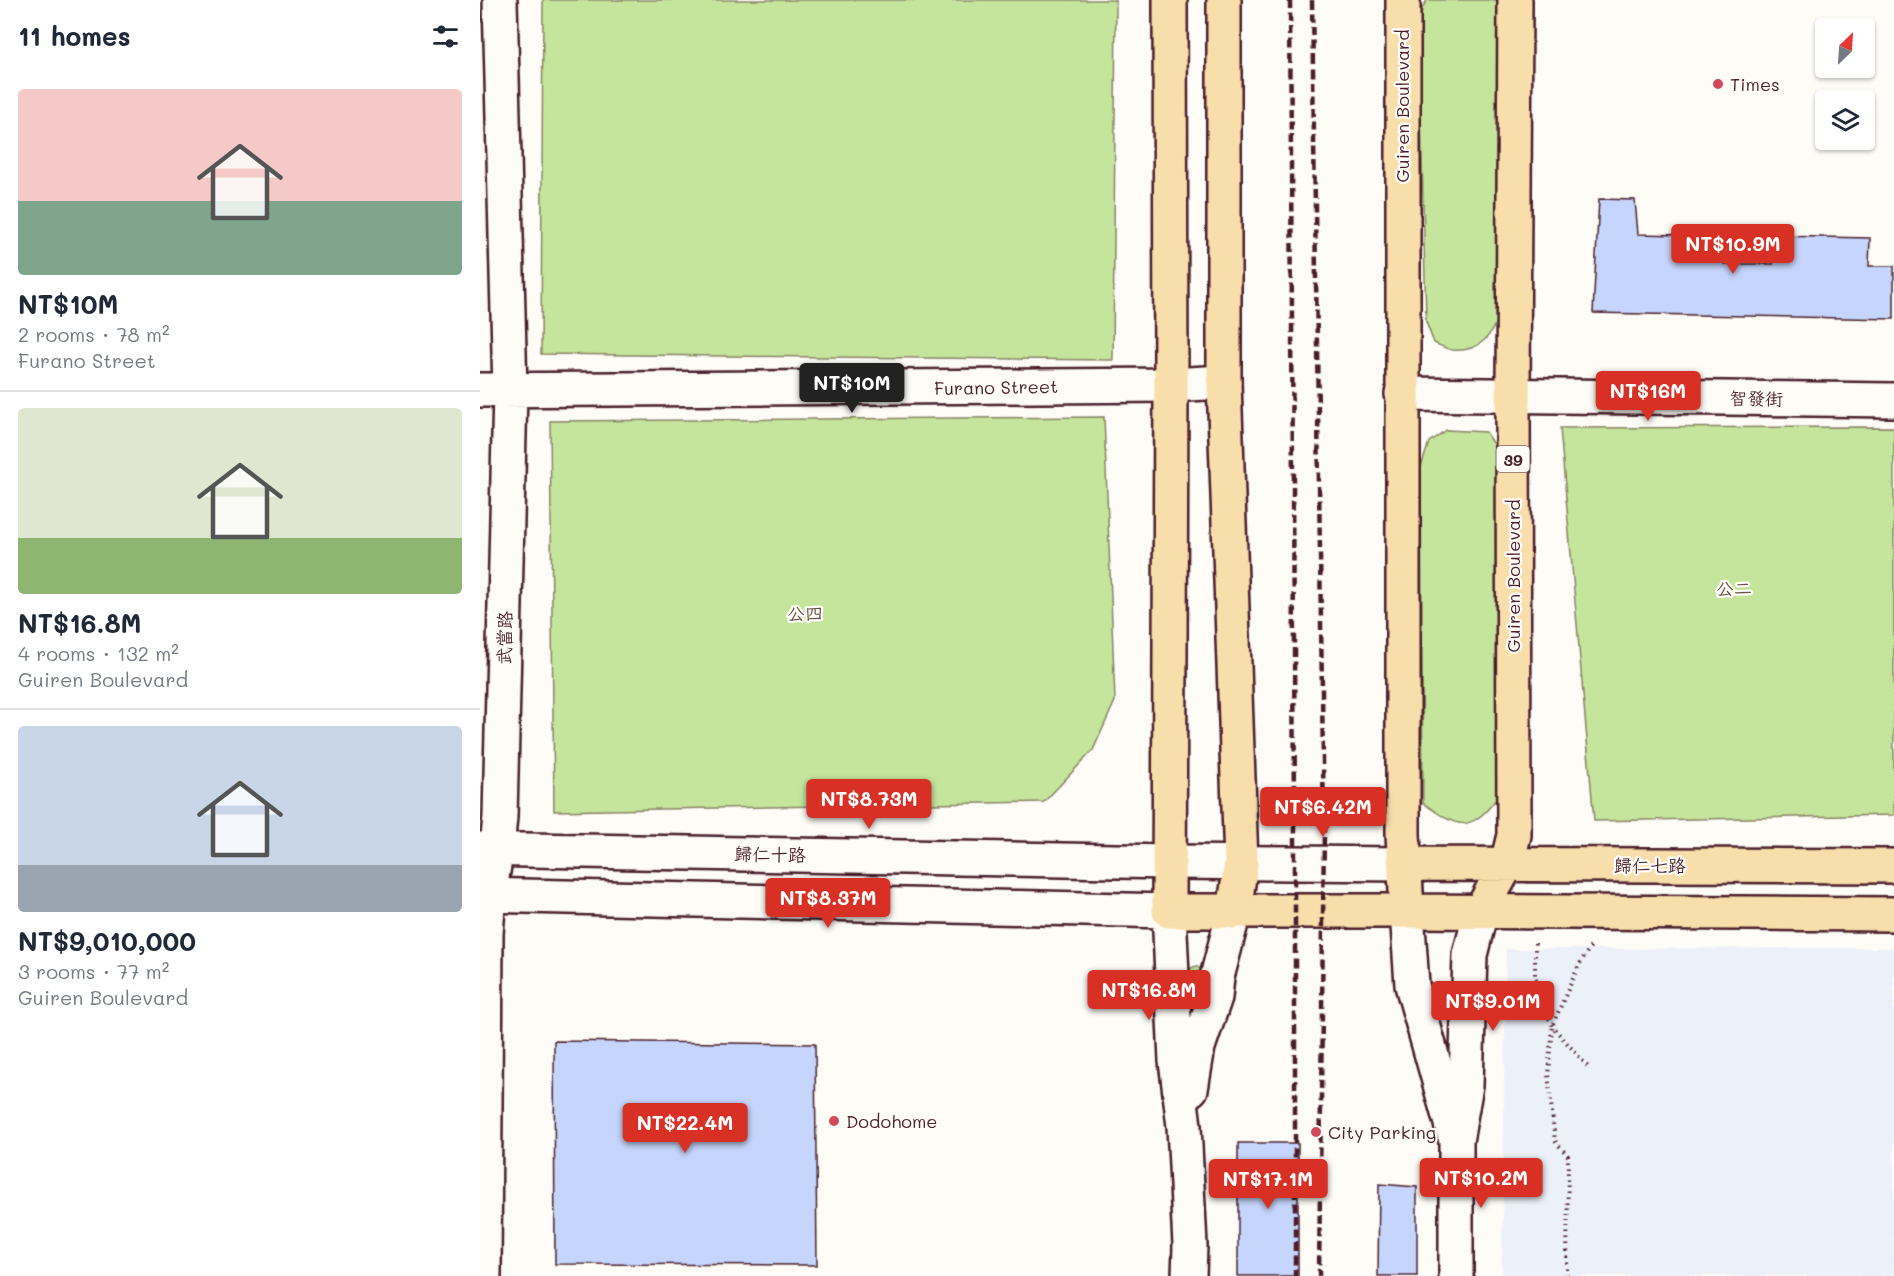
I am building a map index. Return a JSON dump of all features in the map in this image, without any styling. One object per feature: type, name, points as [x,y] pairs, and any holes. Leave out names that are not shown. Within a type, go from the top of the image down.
[{"type":"main road","points":[[1170,0],[1169,911],[1407,910],[1894,914]]},
{"type":"main road","points":[[1224,0],[1224,382],[1240,863],[1234,912]]},
{"type":"main road","name":"Guiren Boulevard","points":[[1402,0],[1403,834],[1407,910]]},
{"type":"main road","name":"Guiren Boulevard","points":[[1481,911],[1507,864],[1514,835],[1515,0]]},
{"type":"main road","name":"歸仁七路","points":[[1405,864],[1894,866]]},
{"type":"street","name":"武當路","points":[[484,1276],[485,895],[488,849],[501,782],[495,391],[500,0]]},
{"type":"street","name":"Furano Street","points":[[495,391],[1171,385],[1224,382]]},
{"type":"street","name":"智發街","points":[[1402,394],[1894,400]]},
{"type":"street","name":"歸仁十路","points":[[488,849],[1170,862],[1405,864]]},
{"type":"street","points":[[485,895],[1169,911],[1176,1061],[1184,1126],[1190,1245],[1189,1276]]},
{"type":"street","name":"Guiren Boulevard","points":[[1407,910],[1412,985],[1456,1141]]},
{"type":"street","name":"Guiren Boulevard","points":[[1456,1276],[1456,1141],[1466,1085],[1470,955],[1481,911]]},
{"type":"street","points":[[1184,1126],[1198,1047],[1215,997],[1217,977],[1234,912]]},
{"type":"path","points":[[1567,1276],[1568,1156],[1555,1141],[1548,1074],[1552,1026],[1579,965],[1594,941]]},
{"type":"path","points":[[1535,942],[1535,977],[1552,1026],[1588,1067]]},
{"type":"shaded area","points":[[1894,948],[1894,1276],[1502,1276],[1506,949]]},
{"type":"green space","points":[[543,0],[1116,0],[1113,360],[541,354]]},
{"type":"green space","points":[[1427,0],[1497,0],[1501,10],[1499,312],[1493,328],[1484,341],[1462,350],[1450,349],[1434,343],[1426,322],[1419,30],[1422,9]]},
{"type":"green space","name":"公四","points":[[1104,417],[1115,701],[1093,750],[1044,802],[554,811],[550,421]]},
{"type":"green space","name":"公二","points":[[1894,427],[1894,815],[1594,821],[1560,428]]},
{"type":"green space","points":[[1446,430],[1486,432],[1502,456],[1497,798],[1478,818],[1462,823],[1445,818],[1423,803],[1421,467],[1429,442]]},
{"type":"green space","points":[[1196,966],[1206,973],[1207,981],[1179,1049],[1183,971]]},
{"type":"building","points":[[1599,199],[1635,200],[1638,234],[1726,236],[1725,264],[1773,264],[1773,236],[1870,238],[1869,266],[1894,266],[1894,319],[1593,313]]},
{"type":"building","points":[[554,1041],[815,1044],[817,1265],[555,1264]]},
{"type":"building","points":[[1238,1143],[1298,1143],[1298,1276],[1238,1276]]},
{"type":"building","points":[[1379,1184],[1417,1187],[1417,1276],[1378,1276]]},
{"type":"railway","points":[[1290,0],[1295,809],[1295,1276]]},
{"type":"railway","points":[[1312,0],[1324,830],[1319,1276]]},
{"type":"place","name":"Times","points":[[1718,84]]},
{"type":"place","name":"Dodohome","points":[[834,1121]]},
{"type":"place","name":"City Parking","points":[[1316,1132]]}]
